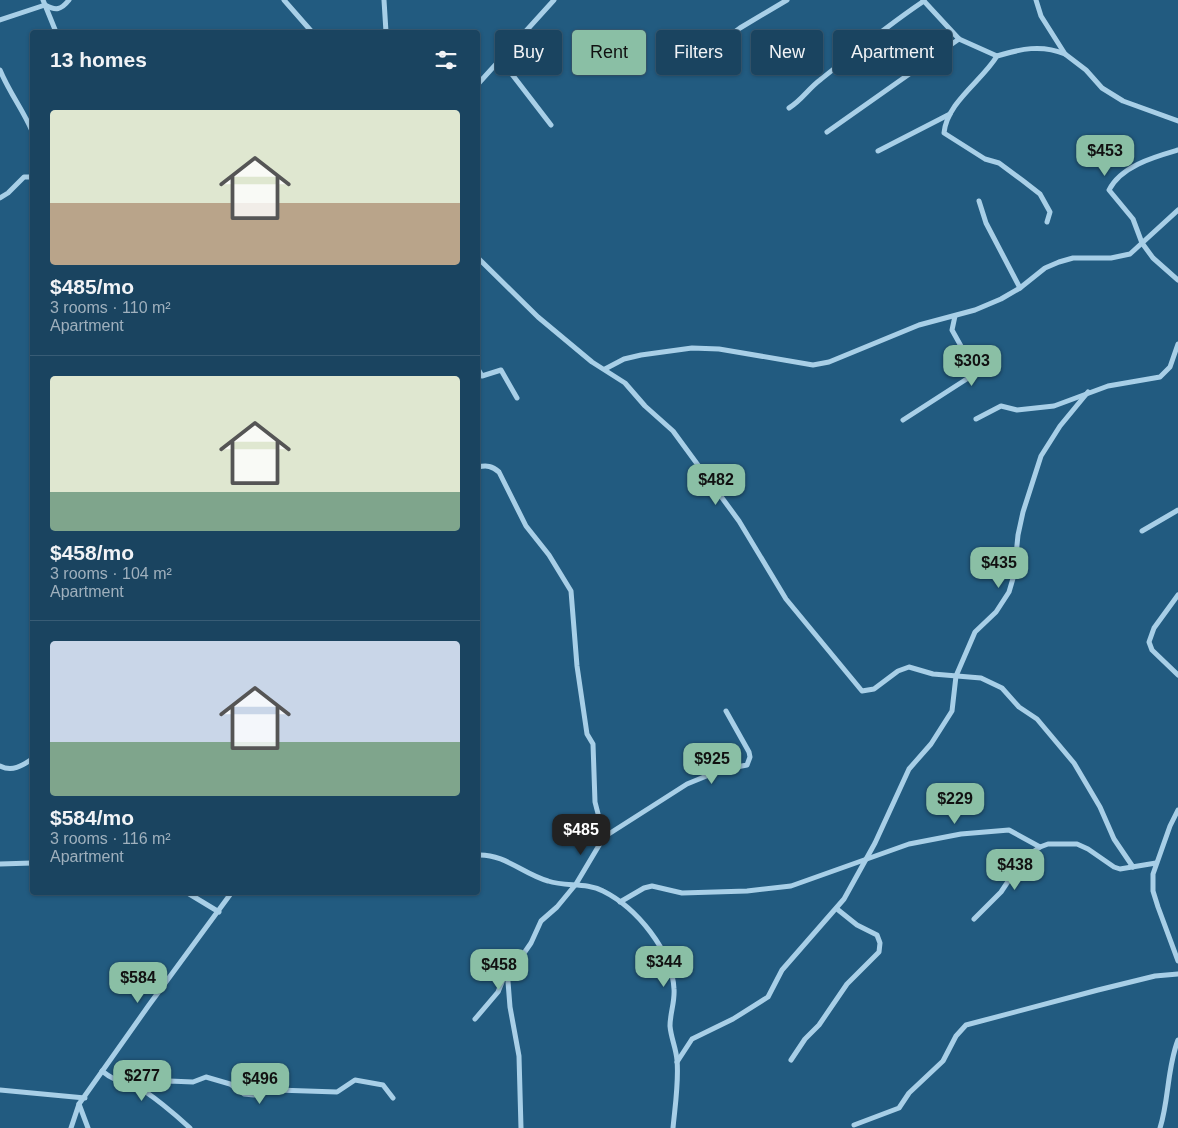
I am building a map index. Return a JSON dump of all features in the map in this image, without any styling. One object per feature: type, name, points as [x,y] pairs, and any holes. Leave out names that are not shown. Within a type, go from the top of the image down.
[{"type":"street","points":[[44,3],[54,10],[62,8],[69,0]]},
{"type":"street","points":[[284,0],[310,30]]},
{"type":"street","points":[[384,0],[386,30]]},
{"type":"street","points":[[528,30],[554,0]]},
{"type":"street","points":[[737,30],[787,0]]},
{"type":"street","points":[[1036,0],[1041,16],[1066,54],[1113,95],[1144,110],[1178,121]]},
{"type":"street","points":[[789,108],[801,101],[818,82],[887,26],[924,1],[960,38],[997,56],[1030,48],[1050,49],[1066,54]]},
{"type":"street","points":[[0,20],[44,3]]},
{"type":"street","points":[[44,3],[55,30]]},
{"type":"street","points":[[827,132],[960,38]]},
{"type":"street","points":[[997,56],[989,70],[970,89],[951,113],[944,133],[985,160],[999,163],[1040,194],[1050,212],[1047,222]]},
{"type":"street","points":[[480,82],[495,66]]},
{"type":"street","points":[[0,70],[30,126]]},
{"type":"street","points":[[513,75],[551,125]]},
{"type":"street","points":[[878,151],[951,113]]},
{"type":"street","points":[[1178,150],[1136,165],[1113,183],[1109,190],[1133,220],[1142,243],[1153,258],[1178,280]]},
{"type":"street","points":[[0,198],[8,194],[24,177],[30,177]]},
{"type":"street","points":[[979,201],[986,223],[1020,288]]},
{"type":"street","points":[[605,369],[624,359],[692,348],[719,349],[812,365],[830,362],[919,325],[975,310],[1020,288],[1045,268],[1058,262],[1073,258],[1121,258],[1130,254],[1178,210]]},
{"type":"street","points":[[480,260],[538,317],[592,362],[625,382],[645,406],[673,431],[739,521],[786,600],[862,691],[874,689],[898,671],[909,667],[933,674],[981,678],[995,684],[1019,707],[1037,719],[1074,763],[1100,807],[1114,839],[1133,867]]},
{"type":"street","points":[[903,420],[976,373],[952,330],[955,316]]},
{"type":"street","points":[[976,419],[1001,406],[1026,410],[1069,401],[1088,392],[1108,386],[1160,377],[1170,367],[1178,344]]},
{"type":"street","points":[[480,372],[482,376],[501,370],[517,398]]},
{"type":"street","points":[[677,1062],[692,1039],[732,1019],[768,997],[782,970],[836,909],[854,882],[909,769],[931,744],[952,711],[956,676],[974,632],[996,612],[1009,592],[1014,575],[1018,535],[1023,512],[1041,456],[1060,426],[1088,392]]},
{"type":"street","points":[[480,466],[485,465],[499,472],[526,526],[549,555],[571,591],[576,656],[587,734],[593,744],[595,802],[604,837]]},
{"type":"street","points":[[1142,531],[1178,510]]},
{"type":"street","points":[[1178,595],[1154,628],[1148,642],[1152,650],[1178,675]]},
{"type":"street","points":[[475,1019],[498,992],[508,969],[531,943],[541,921],[557,907],[576,884],[604,837],[687,784],[721,770],[747,765],[750,757],[749,752],[726,711]]},
{"type":"street","points":[[0,766],[6,769],[20,768],[30,760]]},
{"type":"street","points":[[1178,810],[1153,874],[1153,891],[1178,961]]},
{"type":"street","points":[[620,902],[644,888],[652,886],[682,893],[747,891],[791,886],[909,844],[961,834],[1009,830],[1040,846]]},
{"type":"street","points":[[974,919],[1002,892],[1023,859],[1040,846],[1048,844],[1077,844],[1088,849],[1114,867],[1126,869],[1156,863]]},
{"type":"street","points":[[480,855],[505,860],[532,876],[549,882],[566,885],[576,884],[601,890],[620,902],[653,933],[673,977],[674,1001],[670,1029],[677,1062],[673,1128]]},
{"type":"street","points":[[0,864],[30,864]]},
{"type":"street","points":[[191,895],[219,912]]},
{"type":"street","points":[[71,1128],[80,1104],[102,1071],[230,895]]},
{"type":"street","points":[[791,1060],[804,1039],[819,1025],[847,984],[879,952],[880,943],[877,935],[857,926],[836,909]]},
{"type":"street","points":[[508,969],[510,1007],[519,1056],[521,1128]]},
{"type":"street","points":[[854,1125],[899,1108],[909,1093],[943,1061],[956,1036],[966,1025],[1155,976],[1178,974]]},
{"type":"street","points":[[1160,1128],[1165,1112],[1174,1051],[1178,1040]]},
{"type":"street","points":[[102,1071],[114,1080],[132,1084],[158,1085],[169,1081],[193,1082],[206,1077],[230,1084],[244,1094],[254,1095],[277,1090],[337,1092],[355,1080],[383,1085],[393,1098]]},
{"type":"street","points":[[132,1084],[157,1100],[190,1128]]},
{"type":"street","points":[[0,1090],[84,1098]]},
{"type":"street","points":[[80,1104],[88,1128]]}]
